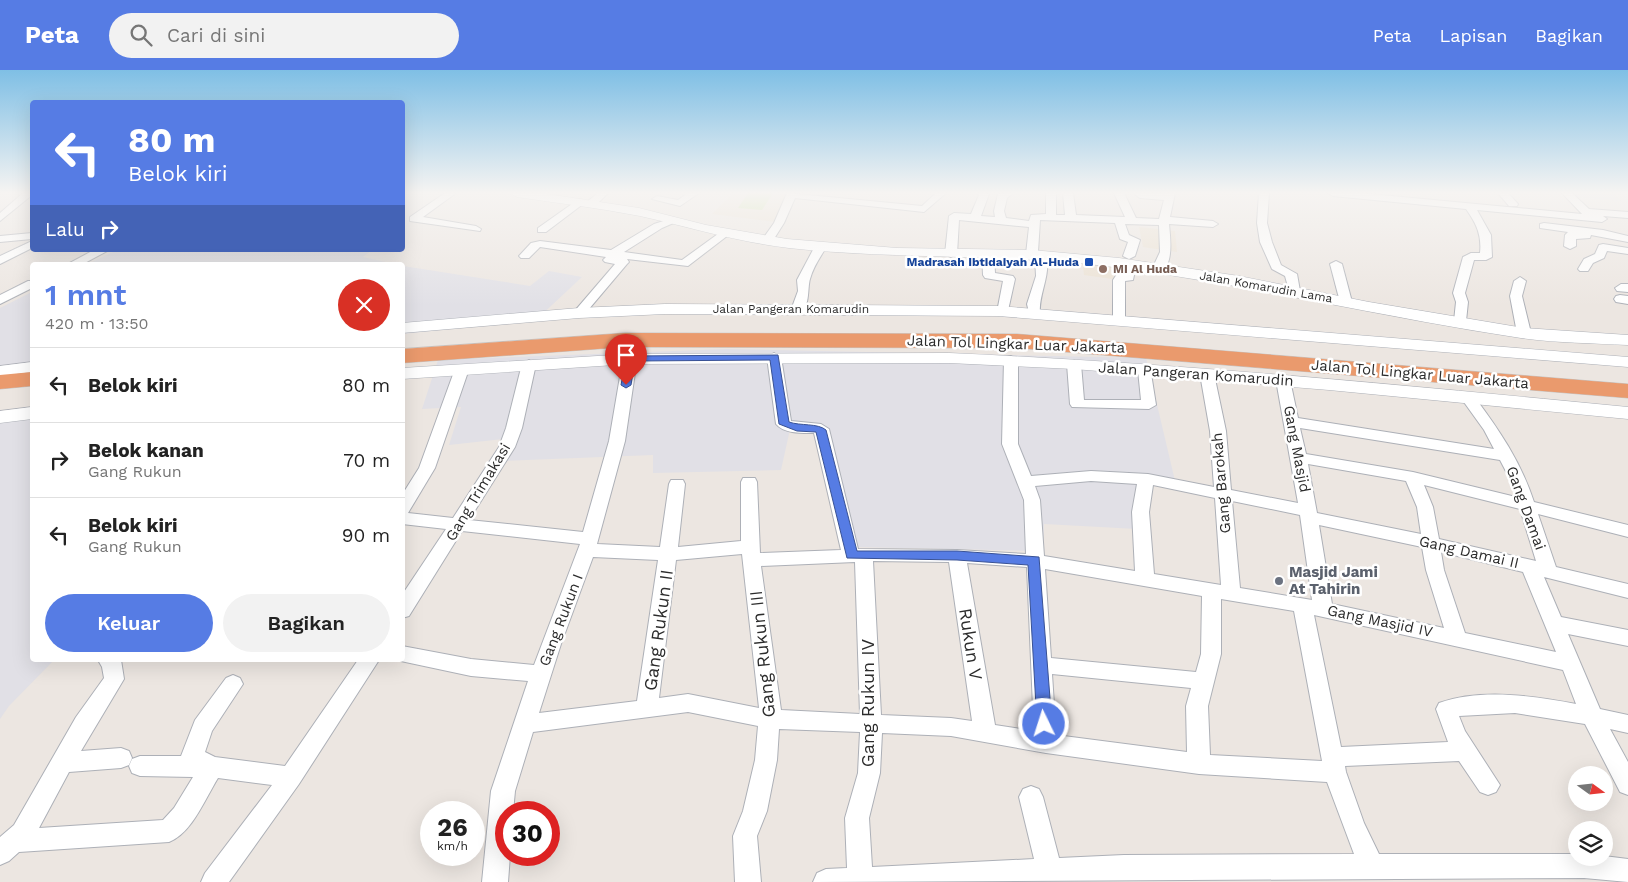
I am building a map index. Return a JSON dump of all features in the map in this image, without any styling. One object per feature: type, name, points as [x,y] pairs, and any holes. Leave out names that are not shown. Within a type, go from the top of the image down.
[{"type":"highway","name":"Jalan Tol Lingkar Luar Jakarta","points":[[405,341],[643,324],[881,322],[1013,326],[1628,376]]},
{"type":"highway","name":"Jalan Tol Lingkar Luar Jakarta","points":[[405,356],[625,340],[747,338],[1017,341],[1152,350],[1628,391]]},
{"type":"highway","points":[[0,382],[30,379]]},
{"type":"highway","points":[[1,412],[30,395]]},
{"type":"street","points":[[579,313],[622,262],[609,260],[615,253],[650,231]]},
{"type":"street","name":"Jalan Komarudin Lama","points":[[717,231],[768,240],[821,246],[951,254],[1036,254],[1130,260],[1158,269],[1294,291],[1524,333],[1628,340]]},
{"type":"street","points":[[768,240],[774,231]]},
{"type":"street","points":[[951,254],[953,231]]},
{"type":"street","points":[[1034,314],[1032,304],[1041,280],[1042,269],[1036,254],[1035,231]]},
{"type":"street","points":[[1119,320],[1119,280],[1121,277],[1130,277],[1130,260],[1134,240],[1124,237],[1122,231]]},
{"type":"street","points":[[1158,269],[1166,252],[1165,231]]},
{"type":"street","points":[[1264,231],[1276,267],[1291,274],[1294,291]]},
{"type":"street","points":[[1460,321],[1462,302],[1459,293],[1469,257],[1485,258],[1488,241],[1486,231]]},
{"type":"street","points":[[1583,231],[1628,239]]},
{"type":"street","points":[[1570,246],[1570,235],[1586,236],[1592,232]]},
{"type":"street","points":[[525,256],[535,245],[540,244],[686,264],[726,233]]},
{"type":"street","points":[[0,239],[30,236]]},
{"type":"street","points":[[0,261],[30,245]]},
{"type":"street","points":[[797,310],[804,290],[803,280],[821,246]]},
{"type":"street","points":[[1584,268],[1588,261],[1600,256],[1603,247],[1628,251]]},
{"type":"street","points":[[78,262],[99,252]]},
{"type":"street","points":[[988,254],[989,275],[1009,279],[1003,312]]},
{"type":"street","points":[[1336,264],[1346,302]]},
{"type":"street","points":[[1520,281],[1516,296],[1524,333]]},
{"type":"street","points":[[0,300],[30,285]]},
{"type":"street","name":"Jalan Pangeran Komarudin","points":[[405,328],[579,313],[686,308],[1003,312],[1628,362]]},
{"type":"street","name":"Jalan Pangeran Komarudin","points":[[405,374],[630,358],[774,357],[1011,360],[1283,380],[1628,413]]},
{"type":"street","name":"Gang Rukun IV","points":[[774,357],[784,424],[797,428],[820,430],[858,555],[871,724],[869,773],[857,818],[860,879]]},
{"type":"street","name":"Gang Rukun I","points":[[495,882],[501,799],[541,673],[589,544],[617,441],[630,358]]},
{"type":"street","points":[[1011,360],[1010,444],[1032,500],[1034,561],[1046,743]]},
{"type":"street","name":"Gang Trimakasi","points":[[405,604],[458,526],[507,447],[514,428],[529,364]]},
{"type":"street","points":[[1074,364],[1077,404],[1149,405],[1145,370]]},
{"type":"street","points":[[0,371],[30,367]]},
{"type":"street","points":[[405,504],[428,468],[462,369]]},
{"type":"street","name":"Gang Barokah","points":[[1199,764],[1197,706],[1211,654],[1222,590],[1222,495],[1218,431],[1207,374]]},
{"type":"street","name":"Gang Masjid","points":[[1283,380],[1309,514],[1313,608],[1333,764],[1354,824],[1372,867]]},
{"type":"street","name":"Gang Damai","points":[[1468,398],[1491,429],[1506,456],[1528,506],[1539,568],[1554,623],[1568,664],[1592,716],[1628,785]]},
{"type":"street","points":[[1,412],[30,413]]},
{"type":"street","points":[[1292,422],[1506,456]]},
{"type":"street","points":[[1298,458],[1413,477],[1628,531]]},
{"type":"street","name":"Gang Damai II","points":[[1026,482],[1090,476],[1148,479],[1309,514],[1628,590]]},
{"type":"street","points":[[1413,477],[1425,507],[1435,570],[1457,637]]},
{"type":"street","points":[[1145,577],[1142,539],[1142,487],[1148,479]]},
{"type":"street","name":"Gang Rukun III","points":[[748,882],[744,848],[745,836],[755,811],[760,788],[769,737],[770,719],[751,553],[749,482]]},
{"type":"street","name":"Gang Rukun II","points":[[647,707],[654,638],[669,554],[677,484]]},
{"type":"street","name":"Gang Masjid IV","points":[[405,518],[669,554],[751,553],[957,556],[1034,561],[1222,590],[1457,637],[1568,664]]},
{"type":"street","name":"Rukun V","points":[[957,556],[985,732]]},
{"type":"street","points":[[1554,623],[1628,638]]},
{"type":"street","points":[[405,655],[472,668],[516,673],[541,673]]},
{"type":"street","points":[[7,847],[23,833],[62,762],[114,679],[112,662]]},
{"type":"street","points":[[214,882],[291,776],[368,662]]},
{"type":"street","points":[[1041,665],[1204,681]]},
{"type":"street","points":[[212,767],[192,756],[203,727],[233,684]]},
{"type":"street","points":[[525,724],[688,703],[770,719],[930,726],[985,732],[1046,743],[1199,764],[1333,764],[1466,751]]},
{"type":"street","points":[[1488,786],[1466,751],[1448,715],[1447,709],[1473,704],[1542,707],[1628,724]]},
{"type":"street","points":[[62,762],[130,762],[212,767],[291,776]]},
{"type":"street","points":[[7,847],[170,831],[182,816],[191,798],[212,767]]},
{"type":"street","points":[[1031,797],[1049,870]]},
{"type":"street","points":[[826,882],[1124,867],[1584,866],[1628,871]]},
{"type":"shaded area","points":[[1140,231],[1175,231],[1177,252],[1143,247]]},
{"type":"shaded area","points":[[113,252],[369,252],[363,257],[386,262],[92,262]]},
{"type":"shaded area","name":"MI Al Huda","points":[[1082,259],[1123,264],[1122,276],[1112,279],[1084,275]]},
{"type":"shaded area","points":[[405,266],[530,286],[549,271],[582,277],[536,320],[405,334]]},
{"type":"shaded area","points":[[30,293],[30,370],[0,374],[0,308]]},
{"type":"shaded area","points":[[727,349],[1146,358],[1176,485],[1141,480],[1137,529],[1044,524],[1043,551],[852,547],[822,424],[791,425],[781,470],[653,473],[653,455],[504,461],[512,438],[449,445],[461,407],[422,409],[438,360]]},
{"type":"shaded area","points":[[30,411],[30,662],[52,662],[9,706],[0,719],[0,415]]},
{"type":"place","name":"Madrasah Ibtidaiyah Al-Huda","points":[[1089,262]]},
{"type":"place","name":"MI Al Huda","points":[[1103,269]]},
{"type":"place","name":"Masjid Jami At Tahirin","points":[[1279,581]]},
{"type":"route","points":[[626,385],[630,358],[774,357],[784,424],[797,428],[817,428],[820,430],[851,555],[957,556],[1034,561],[1044,724]]}]
